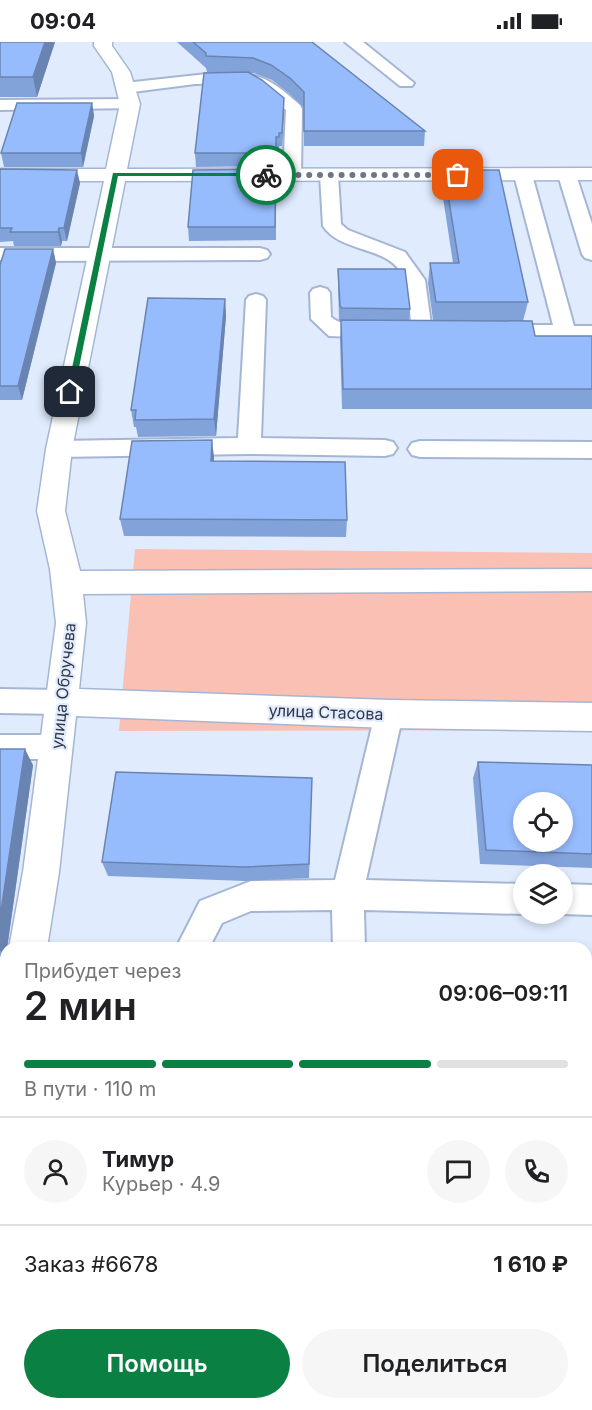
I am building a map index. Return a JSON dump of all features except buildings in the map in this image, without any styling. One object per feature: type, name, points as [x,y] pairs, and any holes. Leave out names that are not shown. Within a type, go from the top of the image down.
[{"type":"street","points":[[103,42],[103,46],[121,72],[128,96]]},
{"type":"street","name":"улица Обручева","points":[[29,942],[41,872],[71,623],[65,569],[51,511],[59,449],[116,174],[128,96]]},
{"type":"street","points":[[0,175],[592,174]]},
{"type":"street","points":[[66,583],[592,580]]},
{"type":"street","name":"улица Стасова","points":[[61,702],[390,714],[592,717]]},
{"type":"lane","points":[[353,42],[406,82]]},
{"type":"lane","points":[[0,105],[128,96],[228,78],[249,78],[261,81],[294,109],[292,175]]},
{"type":"lane","points":[[329,175],[332,226],[341,234],[398,256],[415,280],[422,332]]},
{"type":"lane","points":[[523,175],[565,332]]},
{"type":"lane","points":[[567,175],[592,254]]},
{"type":"lane","points":[[0,254],[68,257],[260,254]]},
{"type":"lane","points":[[320,292],[321,319],[336,331],[446,332]]},
{"type":"lane","points":[[249,446],[256,300]]},
{"type":"lane","points":[[482,332],[592,333]]},
{"type":"lane","points":[[59,449],[249,446],[386,448]]},
{"type":"lane","points":[[420,449],[592,450]]},
{"type":"lane","points":[[0,701],[61,702]]},
{"type":"lane","points":[[349,942],[347,895],[390,714]]},
{"type":"lane","points":[[0,747],[57,747]]},
{"type":"lane","points":[[195,942],[211,912],[251,896],[347,895],[513,899]]},
{"type":"lane","points":[[573,899],[592,900]]},
{"type":"shaded area","points":[[135,549],[592,553],[592,730],[119,731]]},
{"type":"way so far","points":[[266,175],[458,175]]},
{"type":"route","points":[[70,392],[116,174],[266,175]]}]
